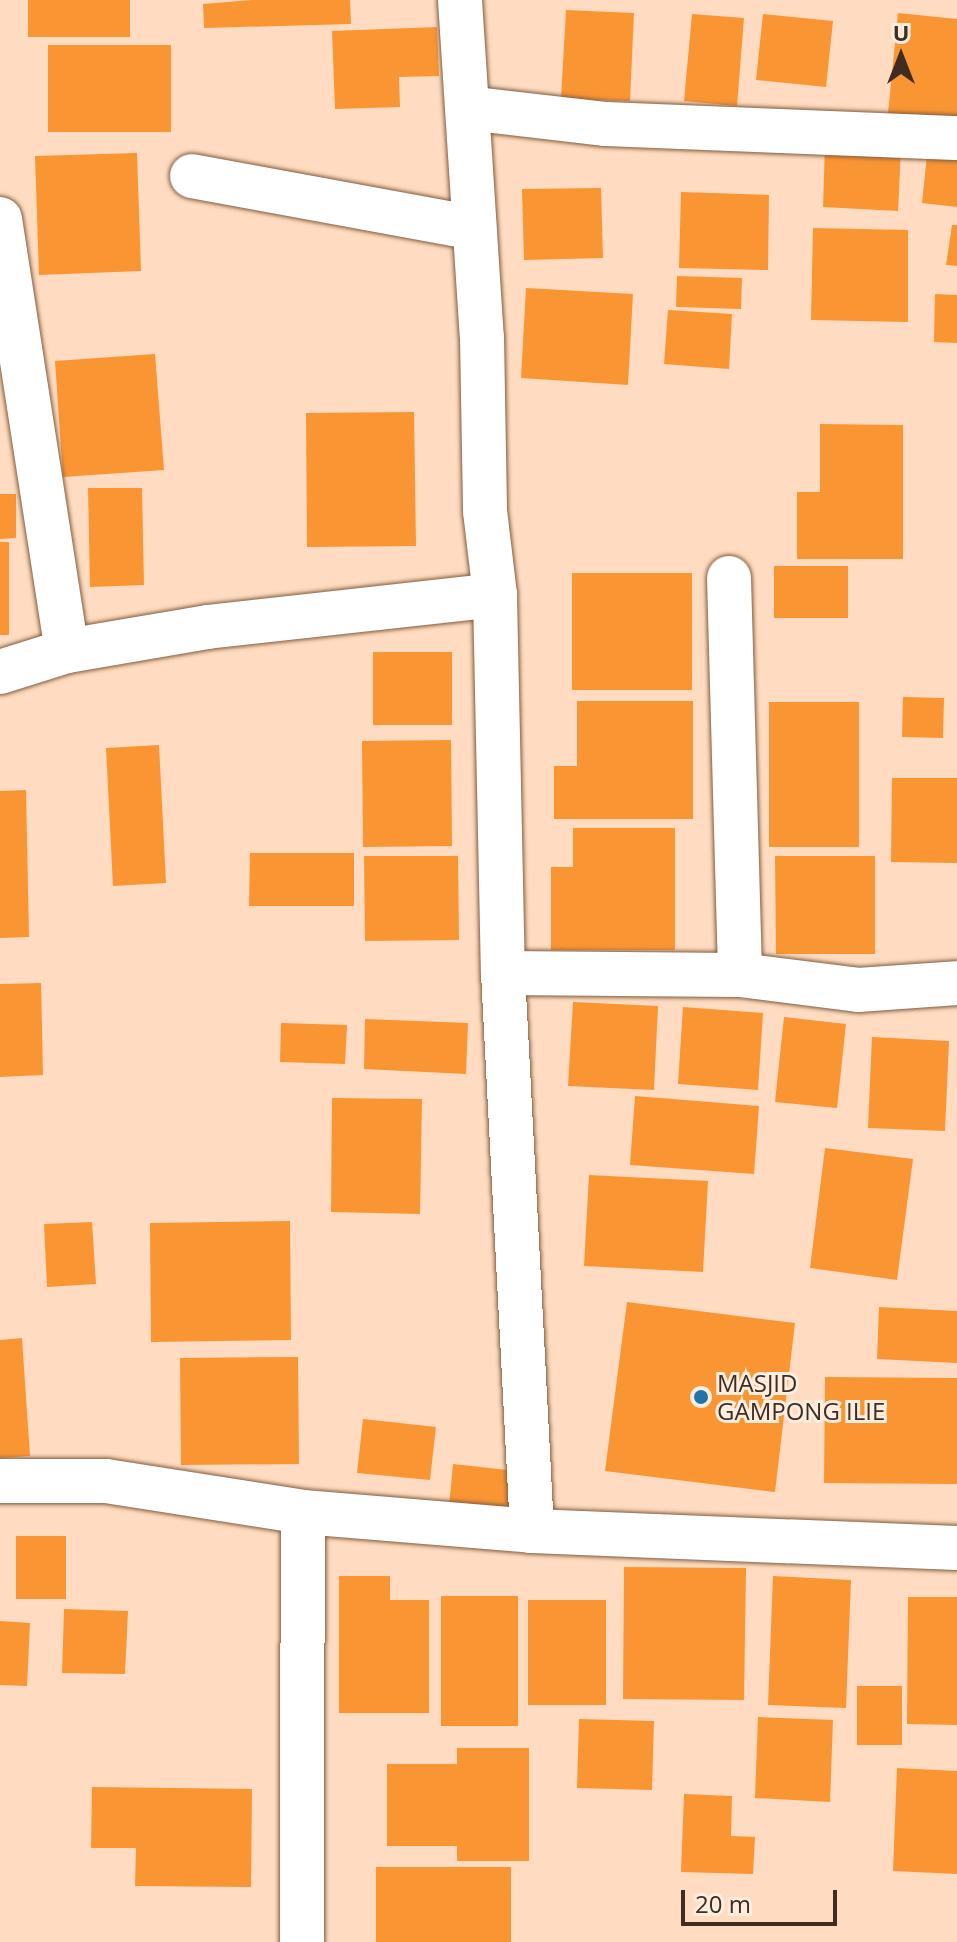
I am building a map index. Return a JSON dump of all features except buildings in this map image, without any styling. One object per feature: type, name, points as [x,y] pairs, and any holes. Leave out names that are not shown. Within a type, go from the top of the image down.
[{"type":"street","points":[[460,0],[474,228],[485,511],[495,595],[503,973],[532,1531]]},
{"type":"street","points":[[467,108],[606,124],[957,138]]},
{"type":"street","points":[[192,176],[474,228]]},
{"type":"street","points":[[0,219],[67,651]]},
{"type":"street","points":[[729,578],[740,975]]},
{"type":"street","points":[[0,672],[67,651],[207,627],[495,595]]},
{"type":"street","points":[[503,973],[740,975],[858,990],[957,983]]},
{"type":"street","points":[[0,1481],[106,1481],[236,1498],[303,1512],[532,1531],[957,1548]]},
{"type":"street","points":[[302,1942],[303,1512]]},
{"type":"place","name":"MASJID GAMPONG ILIE","points":[[701,1397]]}]
